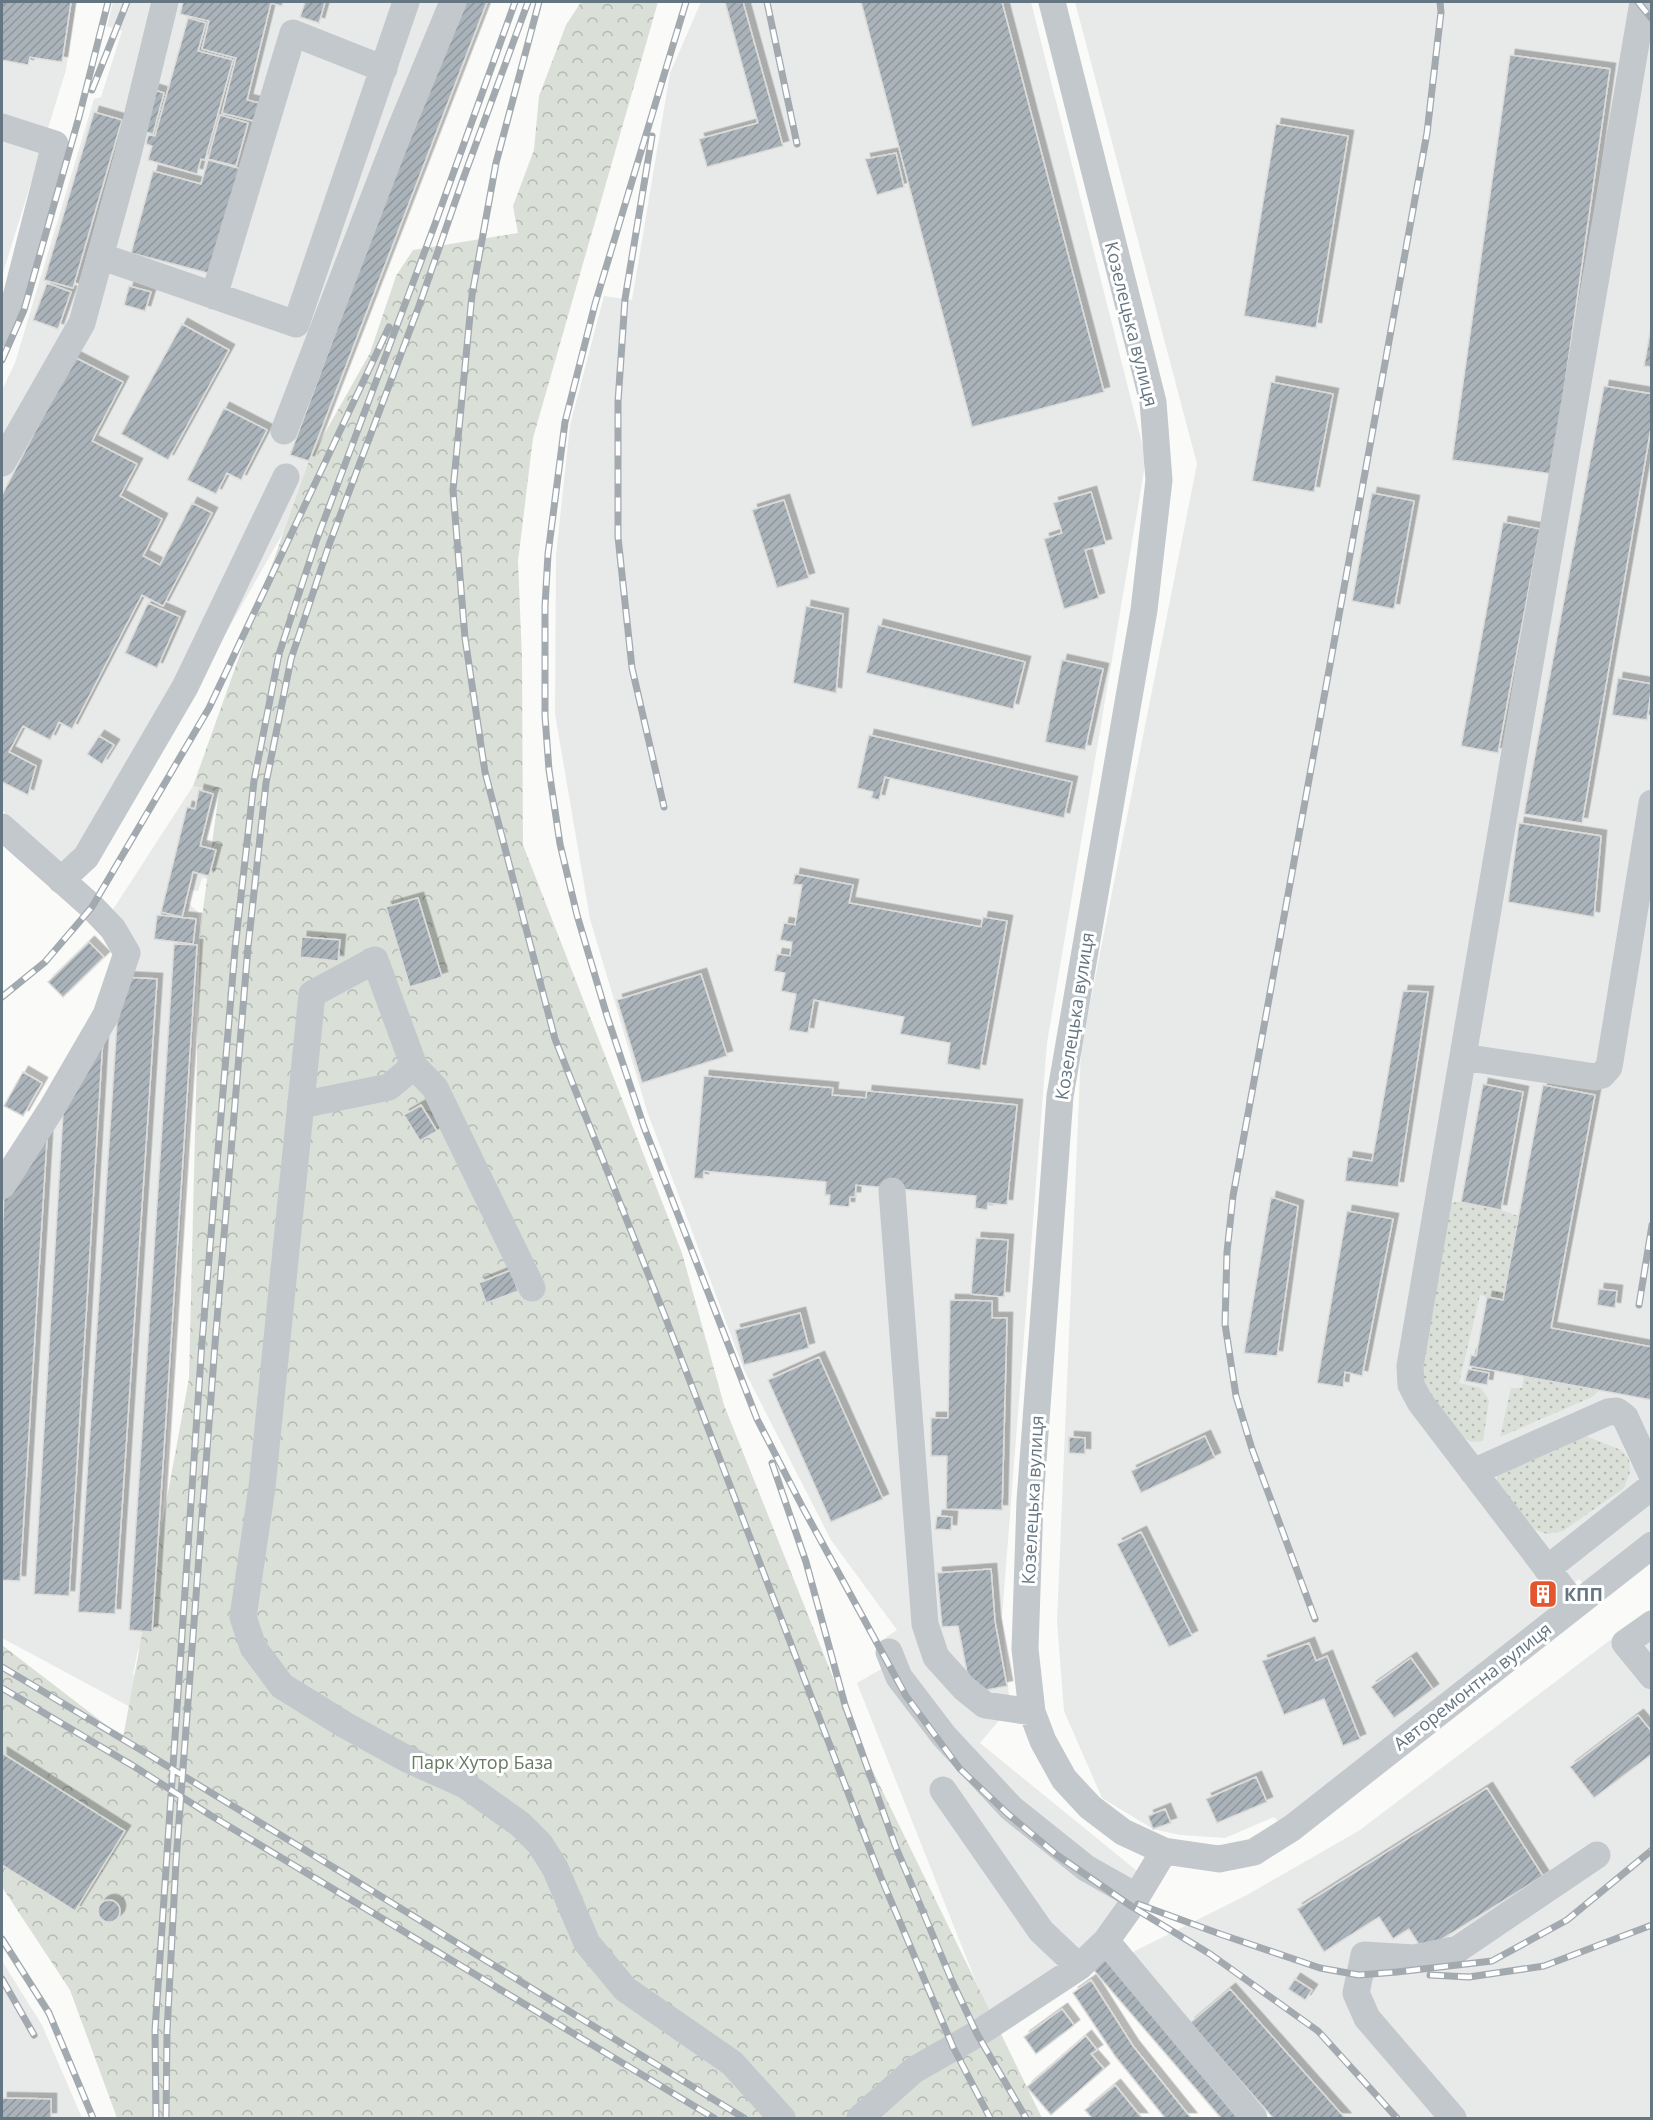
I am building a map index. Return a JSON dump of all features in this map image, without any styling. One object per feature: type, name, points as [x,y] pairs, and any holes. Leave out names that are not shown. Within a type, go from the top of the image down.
[{"type":"street","points":[[2,463],[82,323],[127,158],[165,2]]},
{"type":"street","points":[[100,256],[296,324],[406,2]]},
{"type":"street","points":[[284,431],[398,135],[453,2]]},
{"type":"street","name":"Козелецька вулиця","points":[[1052,2],[1153,402],[1159,480],[1144,610],[1060,1096],[1030,1501],[1025,1648],[1032,1712],[1043,1741],[1064,1779],[1090,1808],[1123,1833],[1164,1851],[1219,1858],[1254,1852],[1292,1827]]},
{"type":"street","points":[[1575,1605],[1420,1402],[1411,1386],[1410,1366],[1643,2]]},
{"type":"street","points":[[214,296],[293,33],[384,69]]},
{"type":"street","points":[[2,127],[55,144],[16,297],[2,333]]},
{"type":"street","points":[[62,880],[86,857],[185,687],[286,477]]},
{"type":"street","points":[[1463,1057],[1595,1077],[1602,1075],[1609,1067],[1652,803]]},
{"type":"street","points":[[2,827],[113,929],[127,953],[106,1015],[52,1108],[2,1186]]},
{"type":"street","points":[[532,1288],[435,1088],[414,1066],[375,960],[312,994],[262,1487],[243,1617],[253,1647],[282,1686],[345,1725],[407,1759],[465,1785],[520,1824],[540,1844],[555,1868],[587,1942],[625,1989],[732,2063],[782,2118]]},
{"type":"street","points":[[301,1105],[389,1087],[414,1066]]},
{"type":"street","points":[[892,1191],[925,1624],[936,1657],[964,1688],[985,1705],[1032,1712]]},
{"type":"street","points":[[1473,1472],[1608,1412],[1617,1411],[1625,1417],[1652,1475]]},
{"type":"street","points":[[1547,1569],[1652,1486]]},
{"type":"street","name":"Авторемонтна вулиця","points":[[1292,1827],[1652,1545]]},
{"type":"street","points":[[1652,1624],[1625,1643],[1652,1676]]},
{"type":"street","points":[[889,1652],[899,1677],[944,1736],[1011,1808],[1086,1868],[1137,1896]]},
{"type":"street","points":[[943,1790],[1041,1932],[1079,1967]]},
{"type":"street","points":[[860,2118],[914,2070],[977,2034],[1079,1967],[1106,1941],[1164,1851]]},
{"type":"street","points":[[1452,2118],[1367,2018],[1356,1993],[1364,1955],[1414,1958],[1458,1949],[1597,1855]]},
{"type":"street","points":[[1106,1941],[1254,2118]]},
{"type":"shaded area","points":[[2,2],[76,2],[66,70],[2,276]]},
{"type":"shaded area","points":[[113,2],[487,2],[309,461],[320,468],[186,703],[77,851],[59,862],[2,810],[2,390],[15,363],[94,99],[101,97],[122,31],[107,26]]},
{"type":"shaded area","points":[[701,2],[1031,2],[1146,459],[1047,1043],[1002,1617],[1010,1707],[980,1743],[1142,1875],[1075,1961],[990,2017],[857,1683],[890,1664],[879,1642],[897,1630],[831,1540],[744,1370],[647,1111],[590,919],[555,714],[556,555],[570,425],[604,296],[632,300],[670,73]]},
{"type":"shaded area","points":[[1075,2],[1651,2],[1651,1554],[1596,1599],[1579,1579],[1556,1597],[1565,1610],[1290,1835],[1274,1817],[1225,1838],[1180,1835],[1153,1829],[1102,1798],[1064,1711],[1057,1622],[1081,1049],[1197,464]]},
{"type":"shaded area","points":[[193,786],[219,792],[207,843],[219,848],[212,880],[202,878],[198,891],[191,890],[188,903],[198,912],[200,932],[155,1632],[138,1650],[133,1674],[141,1680],[134,1709],[2,1638],[2,1160],[83,1038],[115,955],[99,931]]},
{"type":"shaded area","points":[[1651,1609],[1651,2118],[1273,2118],[1127,1955],[1247,1895],[1360,1830]]},
{"type":"shaded area","points":[[2,1961],[42,2025],[82,2118],[2,2118]]},
{"type":"green space","name":"Парк Хутор База","points":[[581,2],[658,2],[533,438],[518,561],[522,659],[523,845],[682,1253],[724,1405],[860,1745],[1042,2118],[117,2118],[70,1990],[2,1887],[2,1645],[123,1738],[189,1378],[200,932],[219,792],[193,786],[309,461],[370,353],[396,276],[413,250],[518,233],[513,206],[534,150],[539,96],[566,25]]},
{"type":"green space","points":[[1461,1202],[1518,1216],[1503,1300],[1480,1295],[1459,1383],[1481,1388],[1489,1400],[1483,1441],[1472,1442],[1459,1436],[1419,1384],[1443,1203]]},
{"type":"green space","points":[[1524,1376],[1598,1391],[1594,1396],[1500,1437],[1511,1388],[1522,1388]]},
{"type":"green space","points":[[1583,1435],[1621,1450],[1629,1459],[1630,1472],[1624,1488],[1563,1531],[1547,1534],[1529,1527],[1497,1483],[1497,1474]]},
{"type":"building","points":[[2,2],[71,2],[62,62],[30,57],[28,65],[2,60]]},
{"type":"building","points":[[183,2],[283,2],[282,6],[271,3],[247,100],[259,103],[254,121],[222,113],[236,58],[202,49],[209,21],[180,14]]},
{"type":"building","points":[[305,2],[325,2],[319,23],[300,17]]},
{"type":"building","points":[[461,2],[487,2],[309,461],[290,455],[405,144]]},
{"type":"building","points":[[725,2],[743,2],[783,146],[707,167],[699,139],[758,123]]},
{"type":"building","points":[[861,2],[1002,2],[1104,392],[972,427]]},
{"type":"building","points":[[188,18],[206,23],[198,51],[233,60],[205,160],[201,159],[197,174],[148,160],[152,146],[146,144],[148,135],[155,136]]},
{"type":"building","points":[[1510,55],[1610,69],[1552,474],[1452,460]]},
{"type":"building","points":[[154,90],[164,93],[153,134],[142,131]]},
{"type":"building","points":[[94,112],[122,120],[73,288],[44,280]]},
{"type":"building","points":[[220,115],[248,123],[236,166],[208,159]]},
{"type":"building","points":[[1276,124],[1348,136],[1316,328],[1244,316]]},
{"type":"building","points":[[896,153],[904,187],[877,195],[865,159]]},
{"type":"building","points":[[208,160],[241,169],[212,274],[131,253],[153,171],[201,184]]},
{"type":"building","points":[[47,283],[71,292],[58,329],[33,320]]},
{"type":"building","points":[[129,286],[151,292],[145,311],[124,305]]},
{"type":"building","points":[[1652,322],[1652,367],[1644,366]]},
{"type":"building","points":[[182,324],[229,350],[168,460],[121,434]]},
{"type":"building","points":[[74,357],[123,382],[92,441],[137,464],[120,496],[162,519],[143,556],[160,565],[192,503],[212,513],[163,606],[142,595],[72,729],[59,722],[50,740],[23,726],[9,752],[36,766],[28,795],[2,782],[2,495]]},
{"type":"building","points":[[1271,382],[1333,394],[1314,492],[1252,481]]},
{"type":"building","points":[[1604,386],[1652,394],[1652,422],[1582,823],[1524,814]]},
{"type":"building","points":[[224,408],[267,430],[241,480],[227,473],[216,494],[187,480]]},
{"type":"building","points":[[1091,492],[1106,544],[1085,550],[1099,598],[1064,609],[1044,539],[1062,533],[1053,503]]},
{"type":"building","points":[[1372,493],[1414,501],[1394,609],[1352,601]]},
{"type":"building","points":[[784,500],[809,578],[777,588],[752,510]]},
{"type":"building","points":[[1503,522],[1540,529],[1498,753],[1461,746]]},
{"type":"building","points":[[148,603],[180,617],[157,668],[125,653]]},
{"type":"building","points":[[806,606],[843,614],[836,693],[793,683]]},
{"type":"building","points":[[878,625],[1025,662],[1013,709],[866,673]]},
{"type":"building","points":[[1062,660],[1103,669],[1085,750],[1045,742]]},
{"type":"building","points":[[1618,678],[1652,684],[1647,720],[1612,715]]},
{"type":"building","points":[[869,735],[1072,782],[1064,818],[885,777],[879,800],[871,798],[873,792],[857,788]]},
{"type":"building","points":[[99,736],[114,745],[102,764],[87,754]]},
{"type":"building","points":[[199,790],[213,794],[200,846],[216,850],[209,876],[193,872],[182,917],[161,912],[187,807],[195,809]]},
{"type":"building","points":[[1519,823],[1601,836],[1594,917],[1508,902]]},
{"type":"building","points":[[795,874],[853,885],[849,903],[981,927],[983,917],[1007,921],[980,1070],[947,1064],[950,1043],[900,1034],[904,1017],[814,1000],[808,1033],[789,1030],[796,994],[781,991],[785,973],[774,971],[777,954],[790,956],[792,942],[780,940],[784,923],[795,925],[802,885],[793,884]]},
{"type":"building","points":[[418,898],[442,977],[410,987],[386,907]]},
{"type":"building","points":[[157,915],[196,919],[193,944],[154,939]]},
{"type":"building","points":[[302,937],[340,940],[338,961],[300,957]]},
{"type":"building","points":[[89,942],[104,957],[63,997],[48,982]]},
{"type":"building","points":[[174,944],[197,945],[152,1632],[129,1630]]},
{"type":"building","points":[[701,974],[727,1056],[642,1083],[617,1000]]},
{"type":"building","points":[[120,977],[157,979],[115,1614],[78,1612]]},
{"type":"building","points":[[1403,991],[1428,992],[1398,1187],[1345,1181],[1348,1157],[1372,1161]]},
{"type":"building","points":[[103,1037],[69,1596],[34,1594],[64,1097]]},
{"type":"building","points":[[23,1072],[42,1083],[23,1116],[4,1106]]},
{"type":"building","points":[[704,1076],[833,1088],[832,1095],[866,1098],[867,1091],[1017,1105],[1007,1205],[988,1203],[987,1210],[975,1208],[976,1196],[856,1185],[855,1197],[850,1197],[849,1207],[829,1205],[830,1195],[825,1195],[826,1182],[704,1171],[703,1179],[694,1178]]},
{"type":"building","points":[[1483,1084],[1523,1092],[1501,1210],[1461,1202]]},
{"type":"building","points":[[1543,1085],[1595,1095],[1551,1328],[1652,1347],[1652,1400],[1469,1366],[1471,1355],[1476,1356],[1487,1297],[1503,1300]]},
{"type":"building","points":[[421,1105],[437,1131],[420,1141],[404,1115]]},
{"type":"building","points":[[47,1138],[20,1581],[2,1580],[4,1194]]},
{"type":"building","points":[[1271,1197],[1298,1206],[1277,1356],[1244,1353]]},
{"type":"building","points":[[1347,1211],[1393,1219],[1362,1376],[1345,1372],[1343,1387],[1317,1383]]},
{"type":"building","points":[[976,1238],[1008,1240],[1004,1297],[971,1294]]},
{"type":"building","points":[[511,1270],[518,1291],[486,1303],[479,1283]]},
{"type":"building","points":[[1599,1289],[1617,1291],[1615,1308],[1597,1305]]},
{"type":"building","points":[[950,1300],[992,1301],[992,1318],[1007,1318],[1002,1510],[946,1509],[947,1456],[931,1456],[931,1418],[948,1418]]},
{"type":"building","points":[[800,1313],[809,1348],[744,1365],[735,1330]]},
{"type":"building","points":[[819,1357],[883,1499],[831,1522],[768,1380]]},
{"type":"building","points":[[1468,1369],[1489,1373],[1487,1385],[1465,1381]]},
{"type":"building","points":[[1205,1436],[1215,1458],[1141,1493],[1131,1471]]},
{"type":"building","points":[[1069,1437],[1085,1438],[1085,1454],[1069,1453]]},
{"type":"building","points":[[937,1516],[952,1517],[951,1530],[935,1529]]},
{"type":"building","points":[[1141,1532],[1192,1636],[1169,1647],[1117,1544]]},
{"type":"building","points":[[991,1569],[995,1622],[1007,1686],[971,1693],[958,1626],[942,1627],[937,1573]]},
{"type":"building","name":"КПП","points":[[1545,1585],[1552,1595],[1541,1603],[1534,1593]]},
{"type":"building","points":[[1309,1643],[1316,1661],[1327,1656],[1360,1739],[1343,1746],[1324,1699],[1284,1715],[1262,1661]]},
{"type":"building","points":[[1411,1658],[1433,1689],[1394,1718],[1371,1687]]},
{"type":"building","points":[[1638,1715],[1652,1732],[1652,1754],[1594,1798],[1570,1767]]},
{"type":"building","points":[[2,1753],[125,1831],[75,1911],[2,1865]]},
{"type":"building","points":[[1256,1777],[1267,1802],[1217,1823],[1206,1799]]},
{"type":"building","points":[[1487,1788],[1543,1876],[1423,1951],[1409,1929],[1393,1939],[1379,1917],[1324,1952],[1297,1909]]},
{"type":"building","points":[[1165,1809],[1171,1823],[1153,1829],[1148,1816]]},
{"type":"building","points":[[105,1900],[113,1900],[120,1907],[120,1915],[113,1922],[105,1922],[98,1915],[98,1907]]},
{"type":"building","points":[[1102,1950],[1245,2118],[1221,2118],[1097,1974],[1087,1961]]},
{"type":"building","points":[[1295,1979],[1312,1990],[1305,2000],[1288,1989]]},
{"type":"building","points":[[1091,1980],[1133,2046],[1191,2118],[1165,2118],[1115,2056],[1073,1993]]},
{"type":"building","points":[[1230,1989],[1345,2118],[1273,2118],[1190,2023]]},
{"type":"building","points":[[1062,2009],[1074,2025],[1036,2054],[1024,2037]]},
{"type":"building","points":[[1086,2036],[1097,2050],[1091,2054],[1104,2069],[1051,2115],[1027,2087]]},
{"type":"building","points":[[1115,2085],[1142,2118],[1092,2118],[1085,2110]]},
{"type":"building","points":[[2,2098],[51,2099],[51,2118],[2,2118]]},
{"type":"railway","points":[[2,360],[24,310],[79,117],[108,2]]},
{"type":"railway","points":[[92,90],[127,2]]},
{"type":"railway","points":[[156,2118],[155,2030],[202,1342],[235,949],[254,781],[279,654],[317,539],[515,2]]},
{"type":"railway","points":[[166,2118],[167,2032],[176,1861],[248,947],[266,783],[291,659],[329,545],[419,306],[528,2]]},
{"type":"railway","points":[[539,2],[496,163],[472,295],[453,490],[465,638],[485,772],[555,1039],[666,1319],[877,1868],[953,2047],[990,2118]]},
{"type":"railway","points":[[686,2],[595,304],[565,422],[548,554],[545,606],[545,716],[549,770],[560,844],[577,915],[607,1016],[644,1127],[757,1419],[906,1696],[960,1769],[1008,1814],[1057,1855],[1131,1906],[1210,1954],[1318,2031],[1397,2118]]},
{"type":"railway","points":[[767,2],[797,144]]},
{"type":"railway","points":[[1315,1619],[1252,1449],[1236,1396],[1225,1324],[1227,1252],[1233,1196],[1427,133],[1441,12],[1440,2]]},
{"type":"railway","points":[[1638,2],[1652,19]]},
{"type":"railway","points":[[652,136],[625,299],[618,402],[618,537],[632,668],[664,807]]},
{"type":"railway","points":[[2,997],[45,962],[92,907],[209,708],[389,327]]},
{"type":"railway","points":[[1639,1305],[1652,1225]]},
{"type":"railway","points":[[772,1463],[806,1562],[845,1705],[895,1845],[952,1981],[977,2034],[1026,2118]]},
{"type":"railway","points":[[2,1667],[744,2118]]},
{"type":"railway","points":[[2,1688],[714,2118]]},
{"type":"railway","points":[[1138,1904],[1320,1968],[1359,1975],[1397,1972],[1492,1961],[1567,1920],[1652,1850]]},
{"type":"railway","points":[[1430,1975],[1469,1977],[1544,1966],[1652,1925]]},
{"type":"railway","points":[[2,1939],[49,2013],[93,2118]]},
{"type":"railway","points":[[2,1979],[34,2035]]},
{"type":"place","name":"КПП","points":[[1543,1594]]}]
